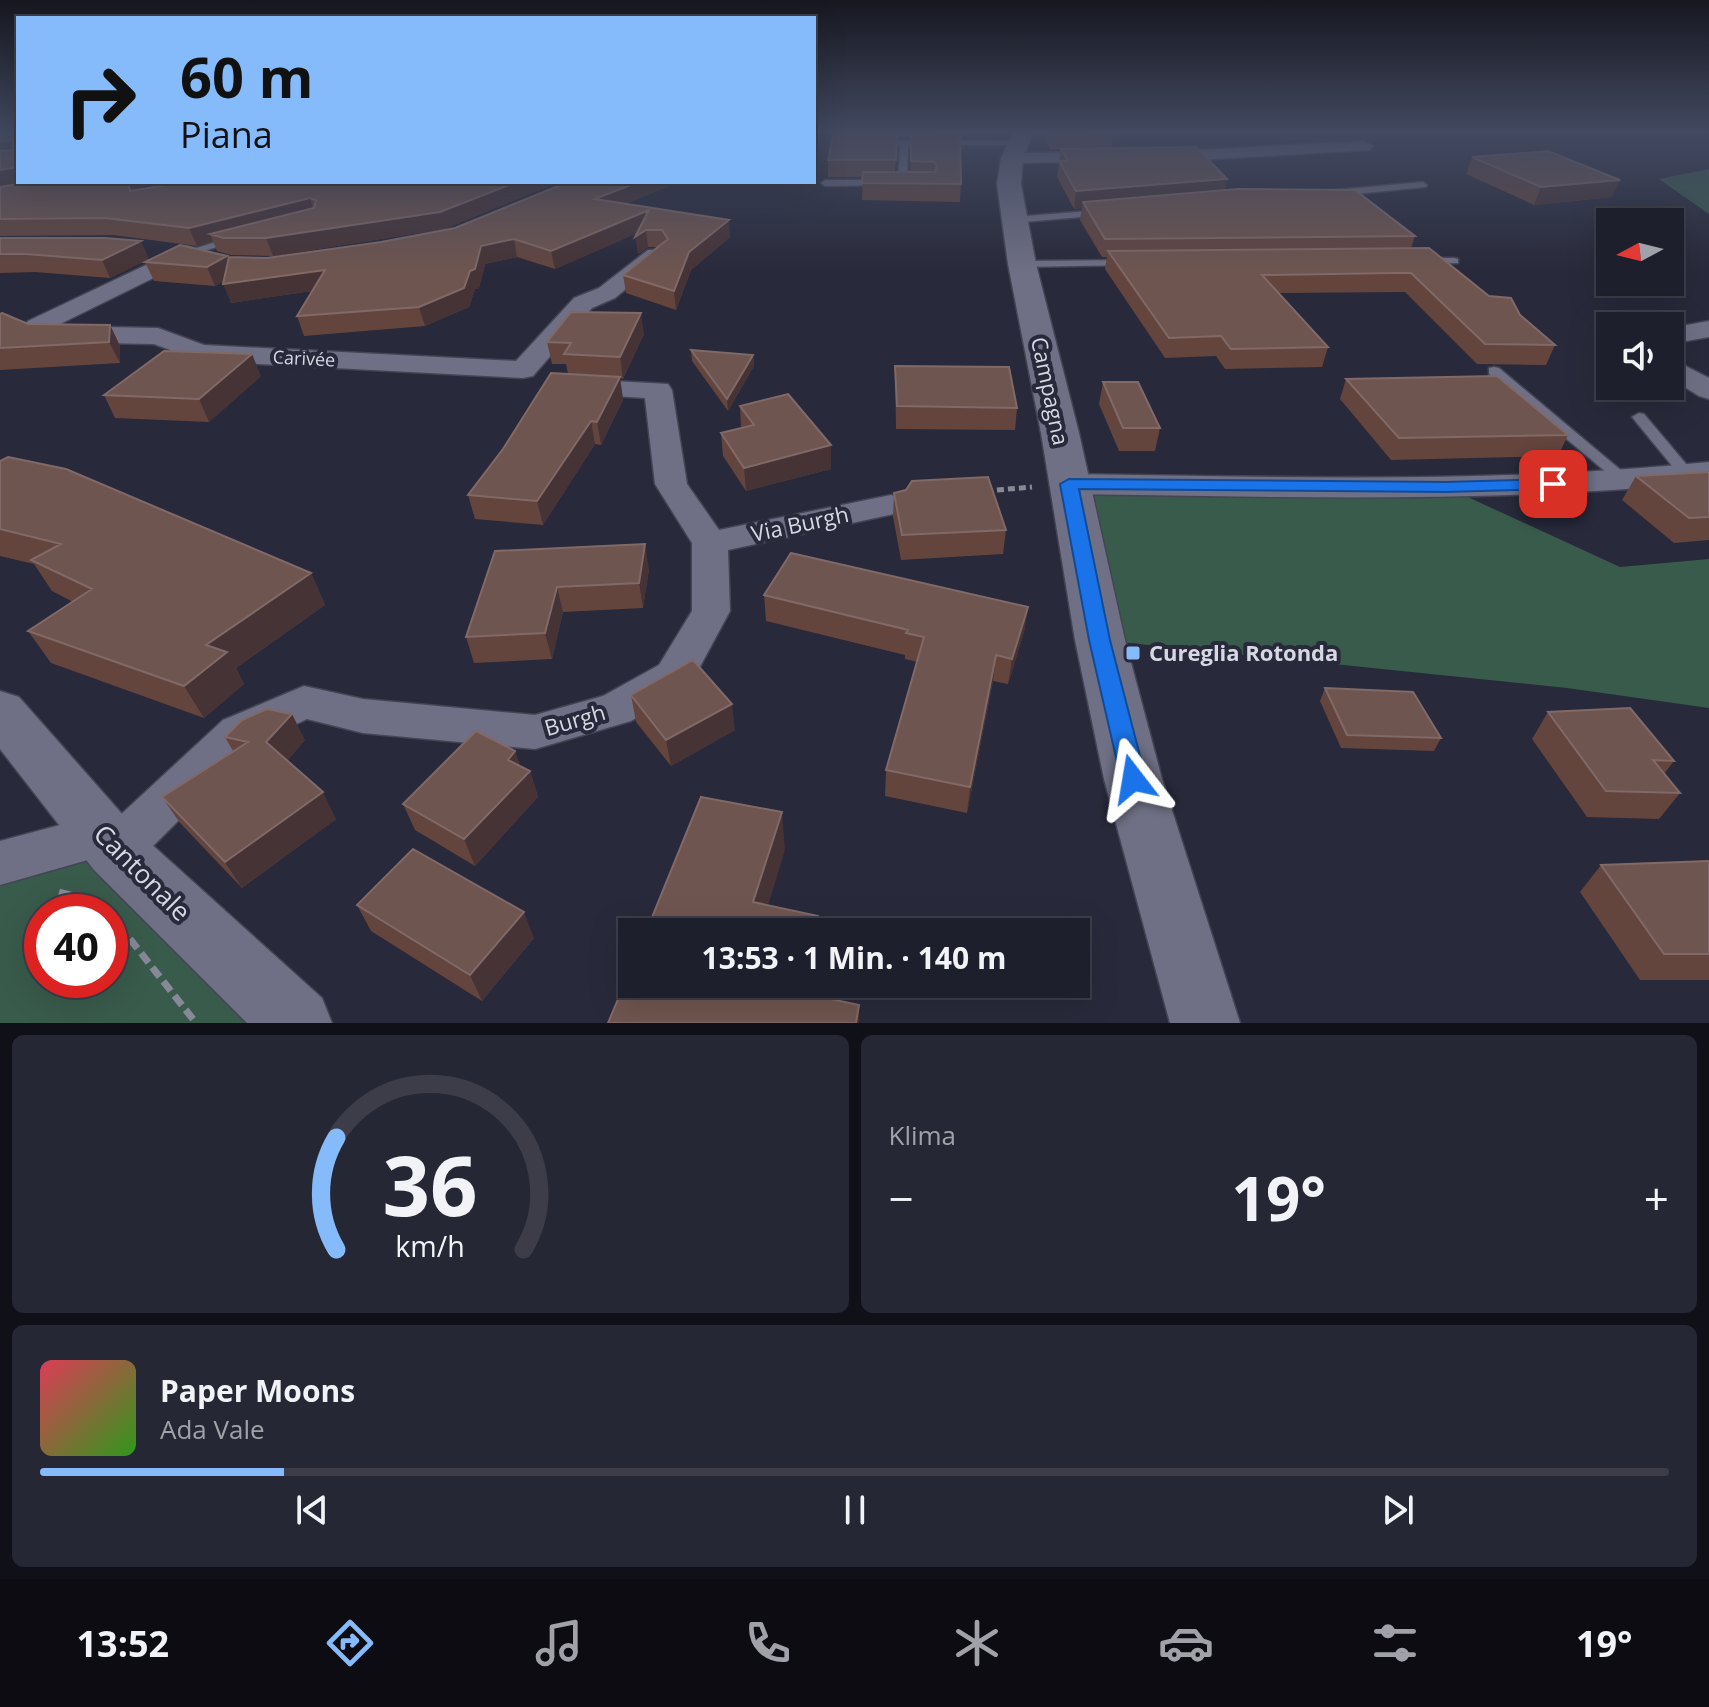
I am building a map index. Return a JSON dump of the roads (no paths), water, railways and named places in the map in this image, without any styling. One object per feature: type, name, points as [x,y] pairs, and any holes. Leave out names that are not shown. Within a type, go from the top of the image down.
[{"type":"street","name":"Campagna","points":[[1010,179],[1018,242],[1100,640],[1133,779],[1205,1023]]},
{"type":"street","points":[[142,248],[186,253],[230,265]]},
{"type":"street","name":"Carivée","points":[[186,253],[37,326],[34,331],[40,334],[158,336],[200,353],[523,370],[583,303],[607,293],[656,255]]},
{"type":"street","points":[[1684,333],[1709,329]]},
{"type":"street","points":[[1684,375],[1709,390]]},
{"type":"street","points":[[557,386],[658,390],[671,484],[710,543]]},
{"type":"street","points":[[1069,484],[1446,487],[1702,474]]},
{"type":"street","name":"Via Burgh","points":[[710,543],[891,505]]},
{"type":"street","name":"Burgh","points":[[106,864],[239,732],[304,702],[363,716],[535,732],[616,709],[674,676],[689,650],[711,611],[710,543]]},
{"type":"street","name":"Cantonale","points":[[0,711],[106,864],[297,1023]]},
{"type":"street","points":[[0,863],[106,864]]},
{"type":"lane","points":[[902,179],[902,183]]},
{"type":"lane","points":[[825,183],[930,184]]},
{"type":"lane","points":[[1328,193],[1423,185]]},
{"type":"lane","points":[[1018,242],[1106,213]]},
{"type":"lane","points":[[186,253],[253,235]]},
{"type":"lane","points":[[1018,242],[1134,263]]},
{"type":"lane","points":[[1406,261],[1454,261]]},
{"type":"lane","points":[[1494,371],[1624,480]]},
{"type":"lane","points":[[1639,417],[1702,474]]},
{"type":"place","name":"Cureglia Rotonda","points":[[1133,653]]}]
